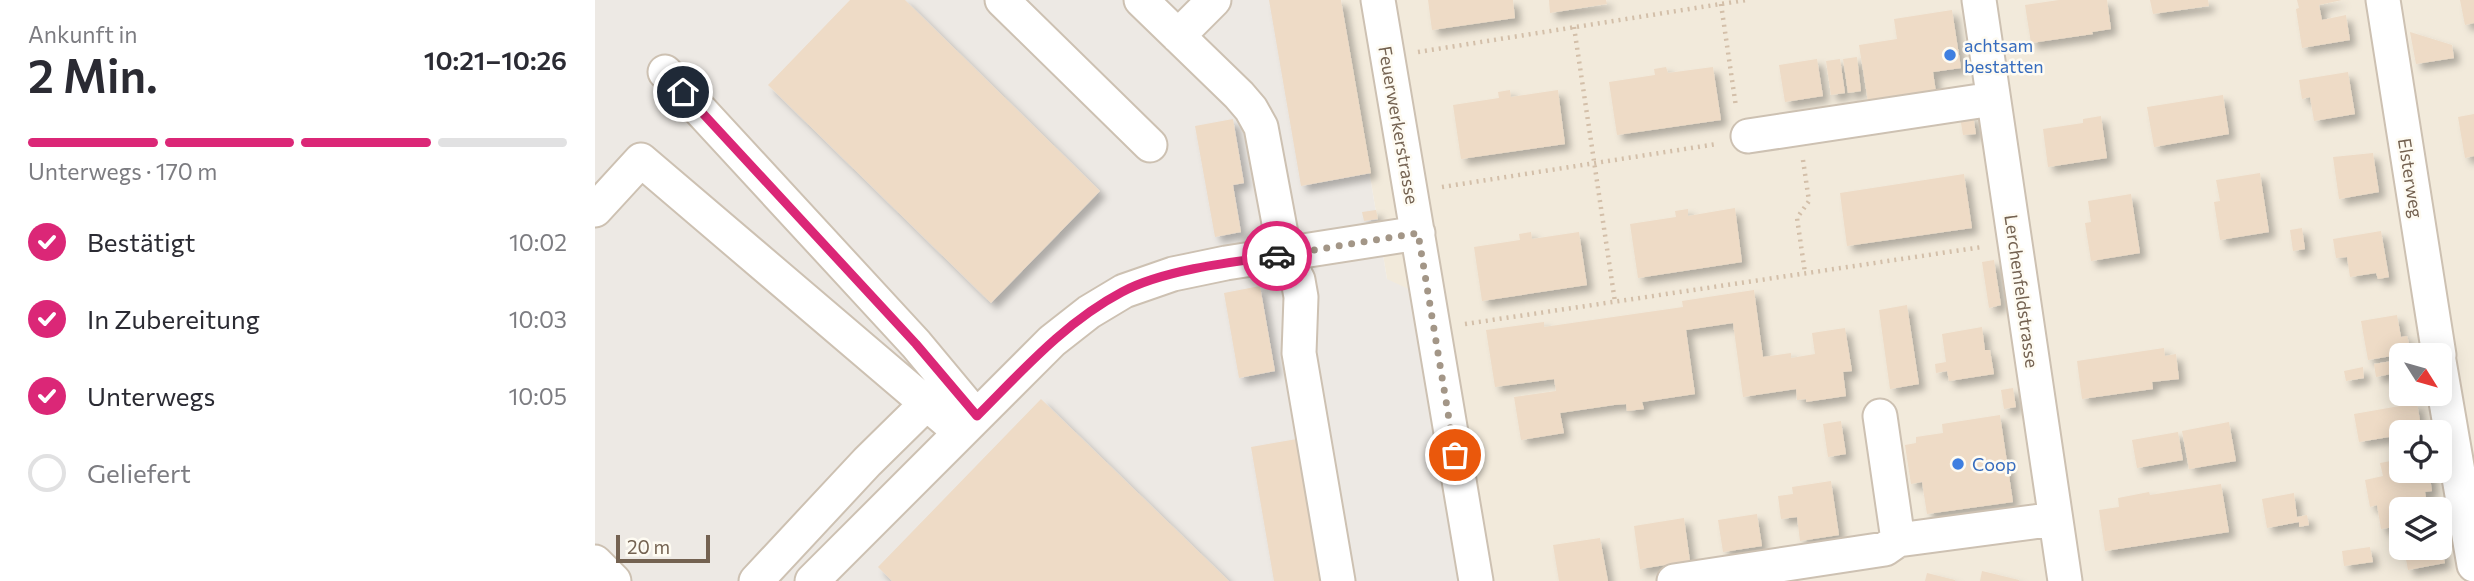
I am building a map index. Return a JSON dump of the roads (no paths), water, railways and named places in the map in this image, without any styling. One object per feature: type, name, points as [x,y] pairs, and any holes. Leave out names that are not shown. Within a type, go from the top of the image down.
[{"type":"street","points":[[1002,0],[1150,145]]},
{"type":"street","points":[[1141,0],[1239,95],[1261,127],[1285,255],[1297,280],[1301,297],[1300,353],[1338,581]]},
{"type":"street","points":[[1178,36],[1214,0]]},
{"type":"street","name":"Feuerwerkerstrasse","points":[[1378,0],[1476,581]]},
{"type":"street","name":"Lerchenfeldstrasse","points":[[1979,0],[2065,581]]},
{"type":"street","name":"Elsterweg","points":[[2382,0],[2437,343]]},
{"type":"street","points":[[665,72],[916,344],[968,424]]},
{"type":"street","points":[[1744,138],[1993,99]]},
{"type":"street","points":[[595,210],[641,160],[927,403],[968,424]]},
{"type":"street","points":[[823,577],[968,424],[1052,341],[1089,312],[1124,291],[1173,274],[1226,263],[1418,233]]},
{"type":"street","points":[[756,581],[867,462],[927,403]]},
{"type":"street","points":[[2447,406],[2474,565]]},
{"type":"street","points":[[1880,416],[1898,540]]},
{"type":"street","points":[[1674,581],[1885,549],[1898,540],[2055,519]]},
{"type":"street","points":[[595,562],[614,581]]},
{"type":"place","name":"achtsam bestatten","points":[[1950,55]]},
{"type":"place","name":"Coop","points":[[1958,464]]}]
